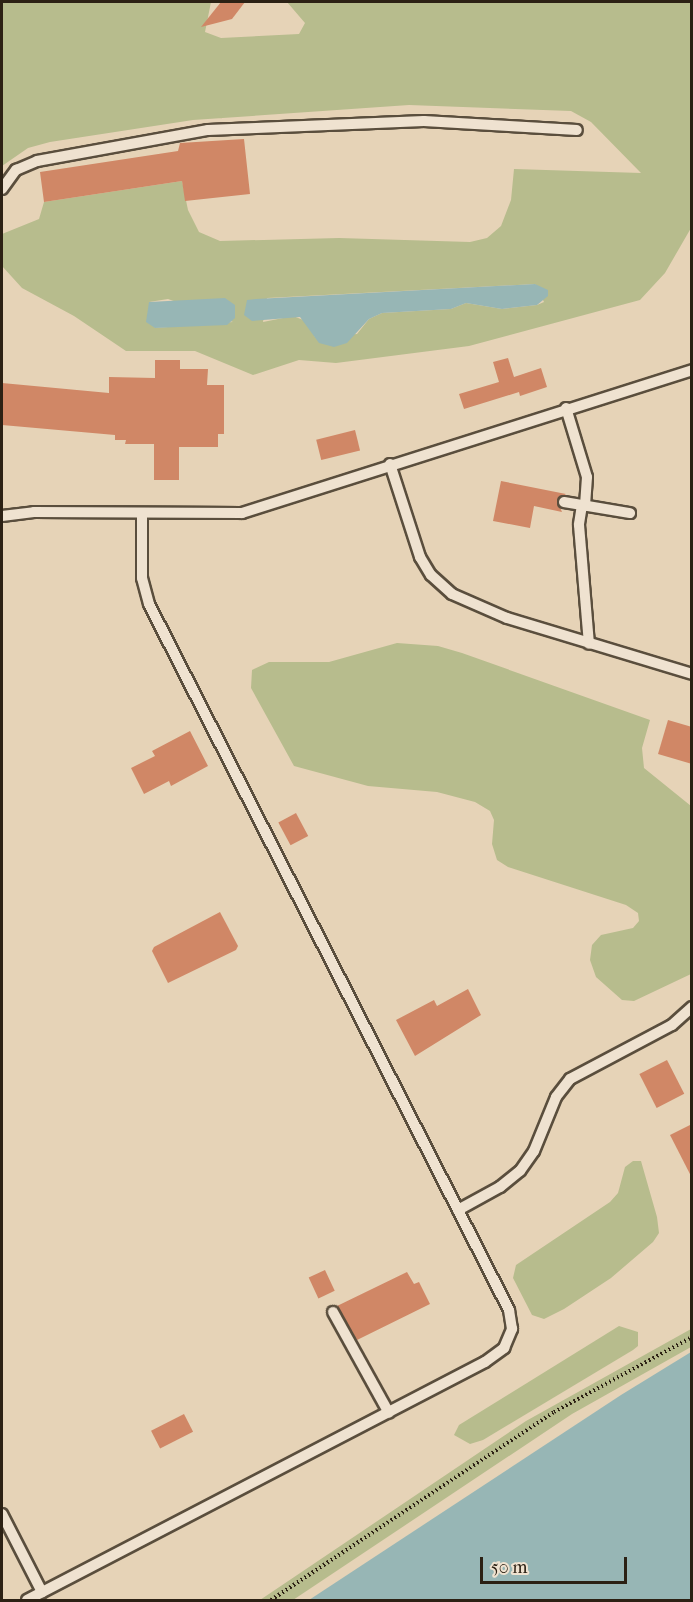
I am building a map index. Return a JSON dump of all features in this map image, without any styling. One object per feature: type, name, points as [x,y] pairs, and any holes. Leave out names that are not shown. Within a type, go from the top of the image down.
[{"type":"lane","points":[[2,189],[16,170],[29,164],[195,131],[424,121],[577,130]]},
{"type":"lane","points":[[2,516],[34,512],[242,513],[566,408],[692,370]]},
{"type":"lane","points":[[566,408],[587,477],[579,519],[589,644]]},
{"type":"lane","points":[[390,464],[417,550],[440,585],[482,609],[692,674]]},
{"type":"lane","points":[[564,502],[630,513]]},
{"type":"lane","points":[[27,1600],[490,1359],[510,1338],[509,1310],[149,604],[142,578],[142,514]]},
{"type":"lane","points":[[458,1210],[500,1187],[519,1171],[534,1151],[556,1096],[570,1079],[672,1025],[692,1008]]},
{"type":"lane","points":[[333,1312],[389,1413]]},
{"type":"lane","points":[[2,1514],[42,1592]]},
{"type":"path","points":[[271,1600],[554,1412],[692,1337]]},
{"type":"green space","points":[[2,2],[211,2],[205,32],[221,38],[299,34],[305,23],[287,2],[691,2],[691,228],[665,273],[640,300],[469,346],[336,363],[299,360],[253,375],[195,351],[126,351],[74,316],[22,288],[2,266],[2,234],[39,219],[44,202],[182,181],[188,210],[199,232],[220,241],[339,238],[470,242],[487,238],[501,226],[511,200],[514,169],[641,173],[591,122],[571,111],[409,105],[193,120],[50,142],[28,148],[2,166]],"holes":[[[535,284],[544,302],[537,305],[502,309],[466,303],[451,309],[382,313],[369,319],[357,334],[315,337],[306,321],[293,316],[263,322],[267,298]],[[168,299],[233,322],[155,328],[149,302]]]},
{"type":"green space","points":[[397,643],[438,646],[462,653],[650,720],[642,748],[644,768],[691,806],[691,974],[634,1001],[622,1000],[596,977],[590,960],[592,945],[601,935],[633,928],[639,921],[638,913],[626,905],[508,867],[497,860],[492,844],[494,820],[490,811],[475,802],[437,792],[368,786],[294,766],[251,688],[252,670],[269,662],[329,662]]},
{"type":"green space","points":[[633,1161],[641,1161],[657,1217],[659,1233],[653,1242],[611,1278],[564,1309],[544,1319],[532,1315],[513,1278],[516,1265],[610,1202],[618,1193],[625,1167]]},
{"type":"green space","points":[[619,1326],[638,1332],[638,1346],[633,1350],[483,1440],[470,1444],[454,1435],[459,1425]]},
{"type":"green space","points":[[691,1329],[691,1347],[572,1414],[293,1600],[260,1600],[526,1421]]},
{"type":"water","points":[[535,284],[548,290],[548,296],[537,305],[502,309],[466,303],[451,309],[382,313],[369,319],[347,343],[334,347],[319,343],[300,317],[252,321],[244,315],[247,300],[256,299]]},
{"type":"water","points":[[225,298],[235,305],[235,318],[227,325],[155,328],[146,322],[149,302]]},
{"type":"water","points":[[691,1352],[691,1600],[309,1600],[621,1395]]},
{"type":"building","points":[[221,2],[245,2],[232,19],[201,27]]},
{"type":"building","points":[[244,139],[250,194],[185,201],[182,181],[44,202],[40,172],[178,151],[180,143]]},
{"type":"building","points":[[508,358],[514,377],[541,368],[547,387],[520,396],[519,392],[464,409],[459,394],[499,382],[493,362]]},
{"type":"building","points":[[155,360],[180,360],[180,369],[208,369],[207,385],[224,385],[224,434],[218,434],[218,447],[179,447],[179,480],[154,480],[154,444],[125,444],[126,440],[115,440],[115,435],[2,425],[2,383],[109,393],[109,377],[155,378]]},
{"type":"building","points":[[355,430],[360,450],[321,460],[316,440]]},
{"type":"building","points":[[501,481],[566,494],[557,500],[562,512],[534,506],[530,528],[493,521]]},
{"type":"building","points":[[668,720],[692,727],[692,764],[658,754]]},
{"type":"building","points":[[190,731],[208,766],[171,786],[169,781],[144,794],[131,768],[155,756],[152,751]]},
{"type":"building","points":[[296,813],[308,836],[291,845],[278,822]]},
{"type":"building","points":[[220,912],[238,946],[236,950],[168,983],[152,951],[154,947]]},
{"type":"building","points":[[468,989],[481,1015],[415,1056],[396,1020],[434,1000],[437,1006]]},
{"type":"building","points":[[667,1060],[684,1094],[657,1108],[639,1074]]},
{"type":"building","points":[[692,1124],[692,1178],[670,1135]]},
{"type":"building","points":[[325,1270],[335,1291],[318,1298],[309,1278]]},
{"type":"building","points":[[407,1272],[414,1284],[419,1282],[430,1304],[357,1340],[337,1306]]},
{"type":"building","points":[[184,1414],[193,1432],[160,1449],[151,1431]]}]
